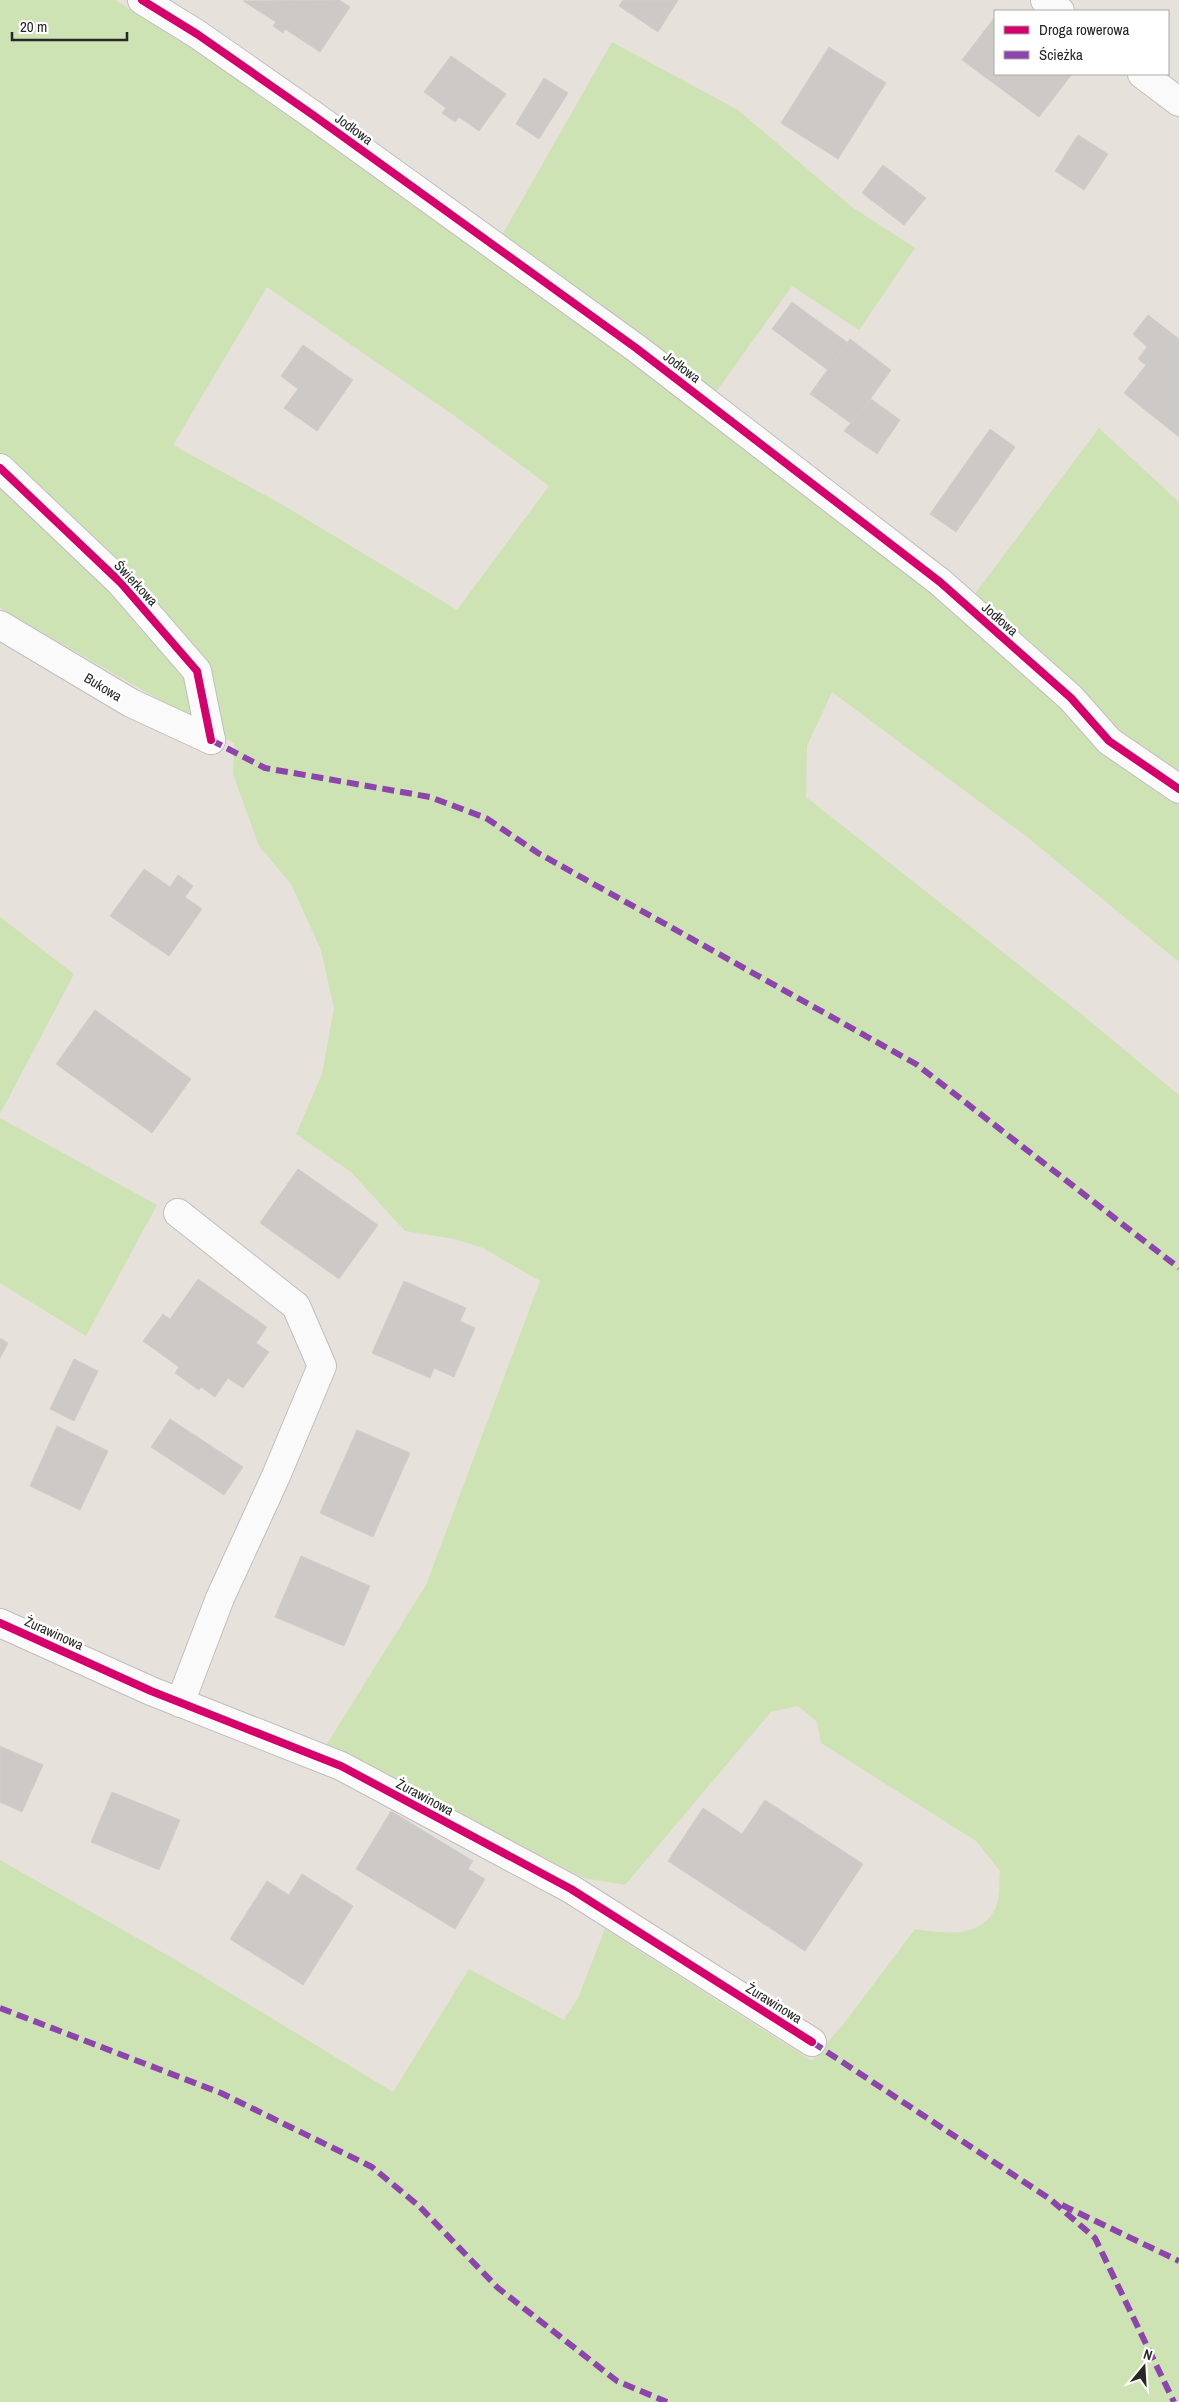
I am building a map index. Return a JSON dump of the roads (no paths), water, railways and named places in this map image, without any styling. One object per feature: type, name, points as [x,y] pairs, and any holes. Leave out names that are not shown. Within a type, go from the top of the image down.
[{"type":"street","name":"Jodłowa","points":[[142,0],[197,34],[306,110],[636,348],[940,582],[1071,698],[1108,741],[1179,789]]},
{"type":"street","points":[[1045,0],[1059,10]]},
{"type":"street","points":[[1143,75],[1179,102]]},
{"type":"street","name":"Świerkowa","points":[[0,468],[120,582],[197,671],[211,740]]},
{"type":"street","name":"Bukowa","points":[[0,625],[131,703],[211,740]]},
{"type":"street","points":[[178,1214],[296,1306],[322,1366],[276,1476],[220,1598],[180,1703]]},
{"type":"street","name":"Żurawinowa","points":[[0,1623],[180,1703],[341,1766],[571,1889],[812,2042]]}]
